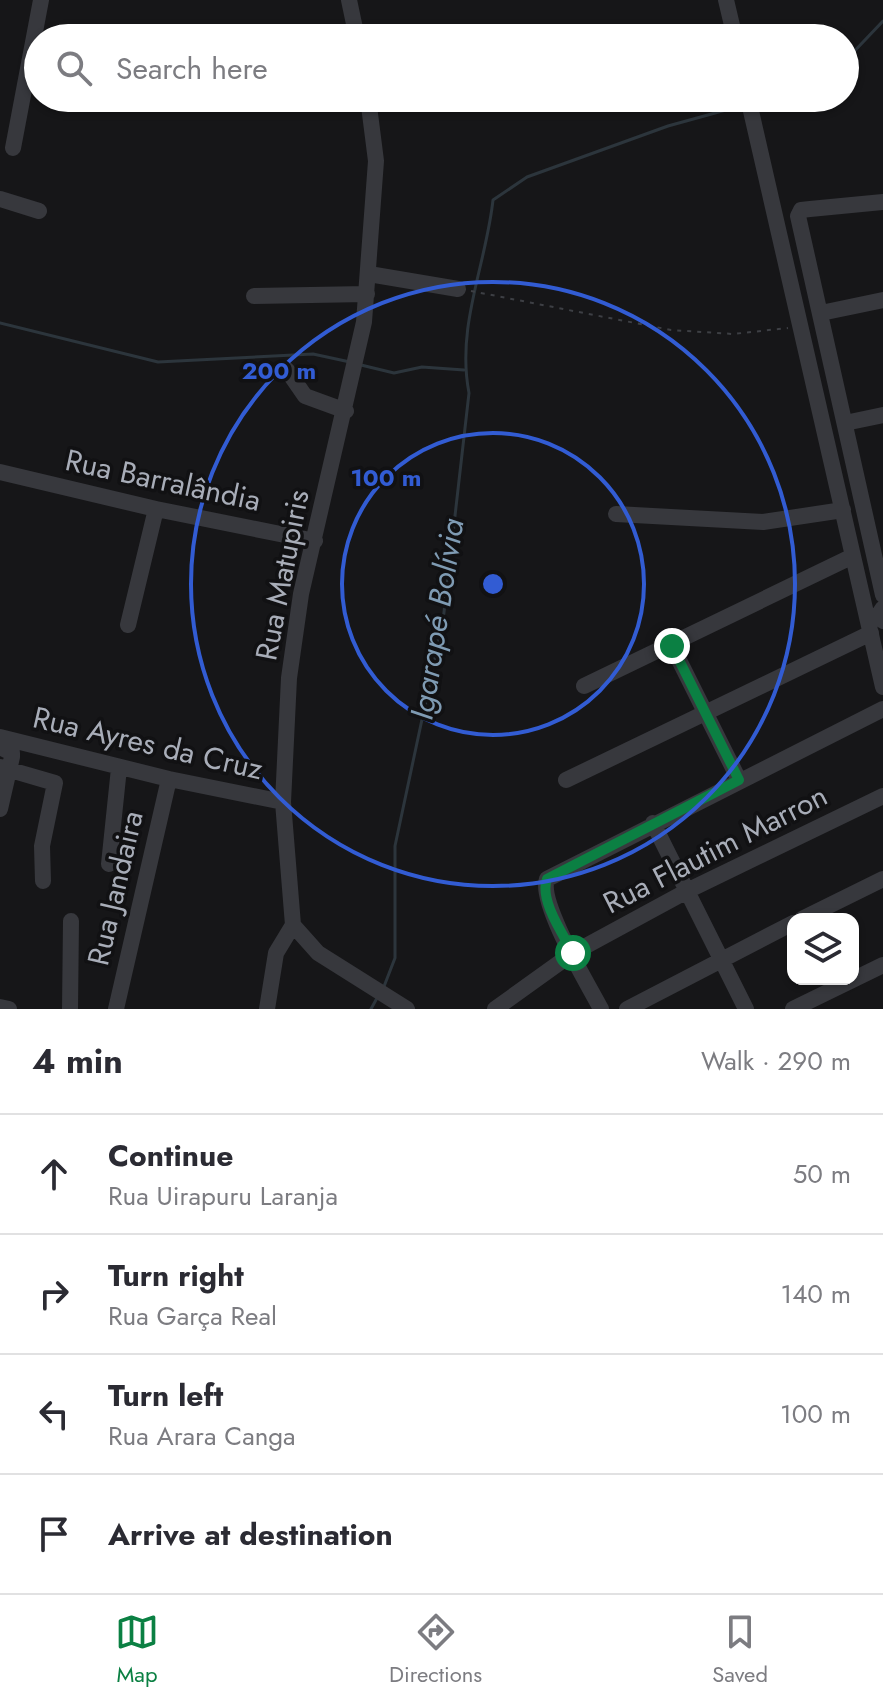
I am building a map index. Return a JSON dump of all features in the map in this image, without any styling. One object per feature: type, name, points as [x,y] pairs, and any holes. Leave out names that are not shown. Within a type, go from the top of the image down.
[{"type":"street","points":[[36,24],[41,0]]},
{"type":"street","points":[[349,0],[354,24]]},
{"type":"street","points":[[726,0],[732,24]]},
{"type":"street","points":[[13,148],[24,90]]},
{"type":"street","name":"Rua Matupiris","points":[[293,925],[283,802],[289,678],[301,594],[346,411],[367,294],[376,161],[370,112]]},
{"type":"street","points":[[751,112],[853,556],[877,627],[883,687]]},
{"type":"street","points":[[0,199],[39,211]]},
{"type":"street","points":[[883,202],[801,210],[798,216],[880,561],[883,595]]},
{"type":"street","points":[[369,274],[458,289]]},
{"type":"street","points":[[254,296],[367,294]]},
{"type":"street","points":[[821,313],[883,300]]},
{"type":"street","points":[[287,370],[305,396],[346,411]]},
{"type":"street","points":[[845,423],[883,415]]},
{"type":"street","name":"Rua Barralândia","points":[[0,472],[156,509],[315,541]]},
{"type":"street","points":[[128,625],[156,509]]},
{"type":"street","points":[[616,514],[763,522],[843,510]]},
{"type":"street","points":[[584,686],[853,556]]},
{"type":"street","points":[[877,627],[883,608]]},
{"type":"street","points":[[566,780],[708,715],[877,627]]},
{"type":"street","points":[[672,646],[739,780]]},
{"type":"street","points":[[601,1009],[545,887],[551,877],[883,709]]},
{"type":"street","name":"Rua Ayres da Cruz","points":[[0,737],[119,768],[283,802]]},
{"type":"street","points":[[0,747],[12,753],[5,768],[0,809]]},
{"type":"street","points":[[5,768],[55,783],[42,846],[43,881]]},
{"type":"street","points":[[109,864],[119,768]]},
{"type":"street","name":"Rua Jandaira","points":[[116,1009],[169,779]]},
{"type":"street","name":"Rua Flautim Marron","points":[[495,1009],[573,953],[689,890],[883,796]]},
{"type":"street","points":[[653,823],[746,1009]]},
{"type":"street","points":[[814,913],[883,879]]},
{"type":"street","points":[[70,1009],[71,921]]},
{"type":"street","points":[[267,1009],[276,953],[293,925],[318,953],[407,1009]]},
{"type":"street","points":[[627,1009],[787,926]]},
{"type":"street","points":[[793,1009],[883,965]]},
{"type":"street","points":[[0,1007],[9,1009]]},
{"type":"path","points":[[458,289],[671,330],[733,334],[802,326]]},
{"type":"waterway","name":"Igarapé Bolívia","points":[[859,46],[883,21]]},
{"type":"waterway","name":"Igarapé Bolívia","points":[[383,989],[395,958],[395,846],[443,621],[469,393],[466,344],[493,200],[527,177],[668,126],[719,112]]},
{"type":"waterway","points":[[0,323],[158,362],[313,354],[350,362]]},
{"type":"waterway","points":[[361,365],[394,373],[422,367],[464,370]]},
{"type":"waterway","name":"Igarapé Bolívia","points":[[371,1009],[377,998]]},
{"type":"route","points":[[573,953],[554,915],[545,887],[547,879],[739,780],[672,646]]}]
